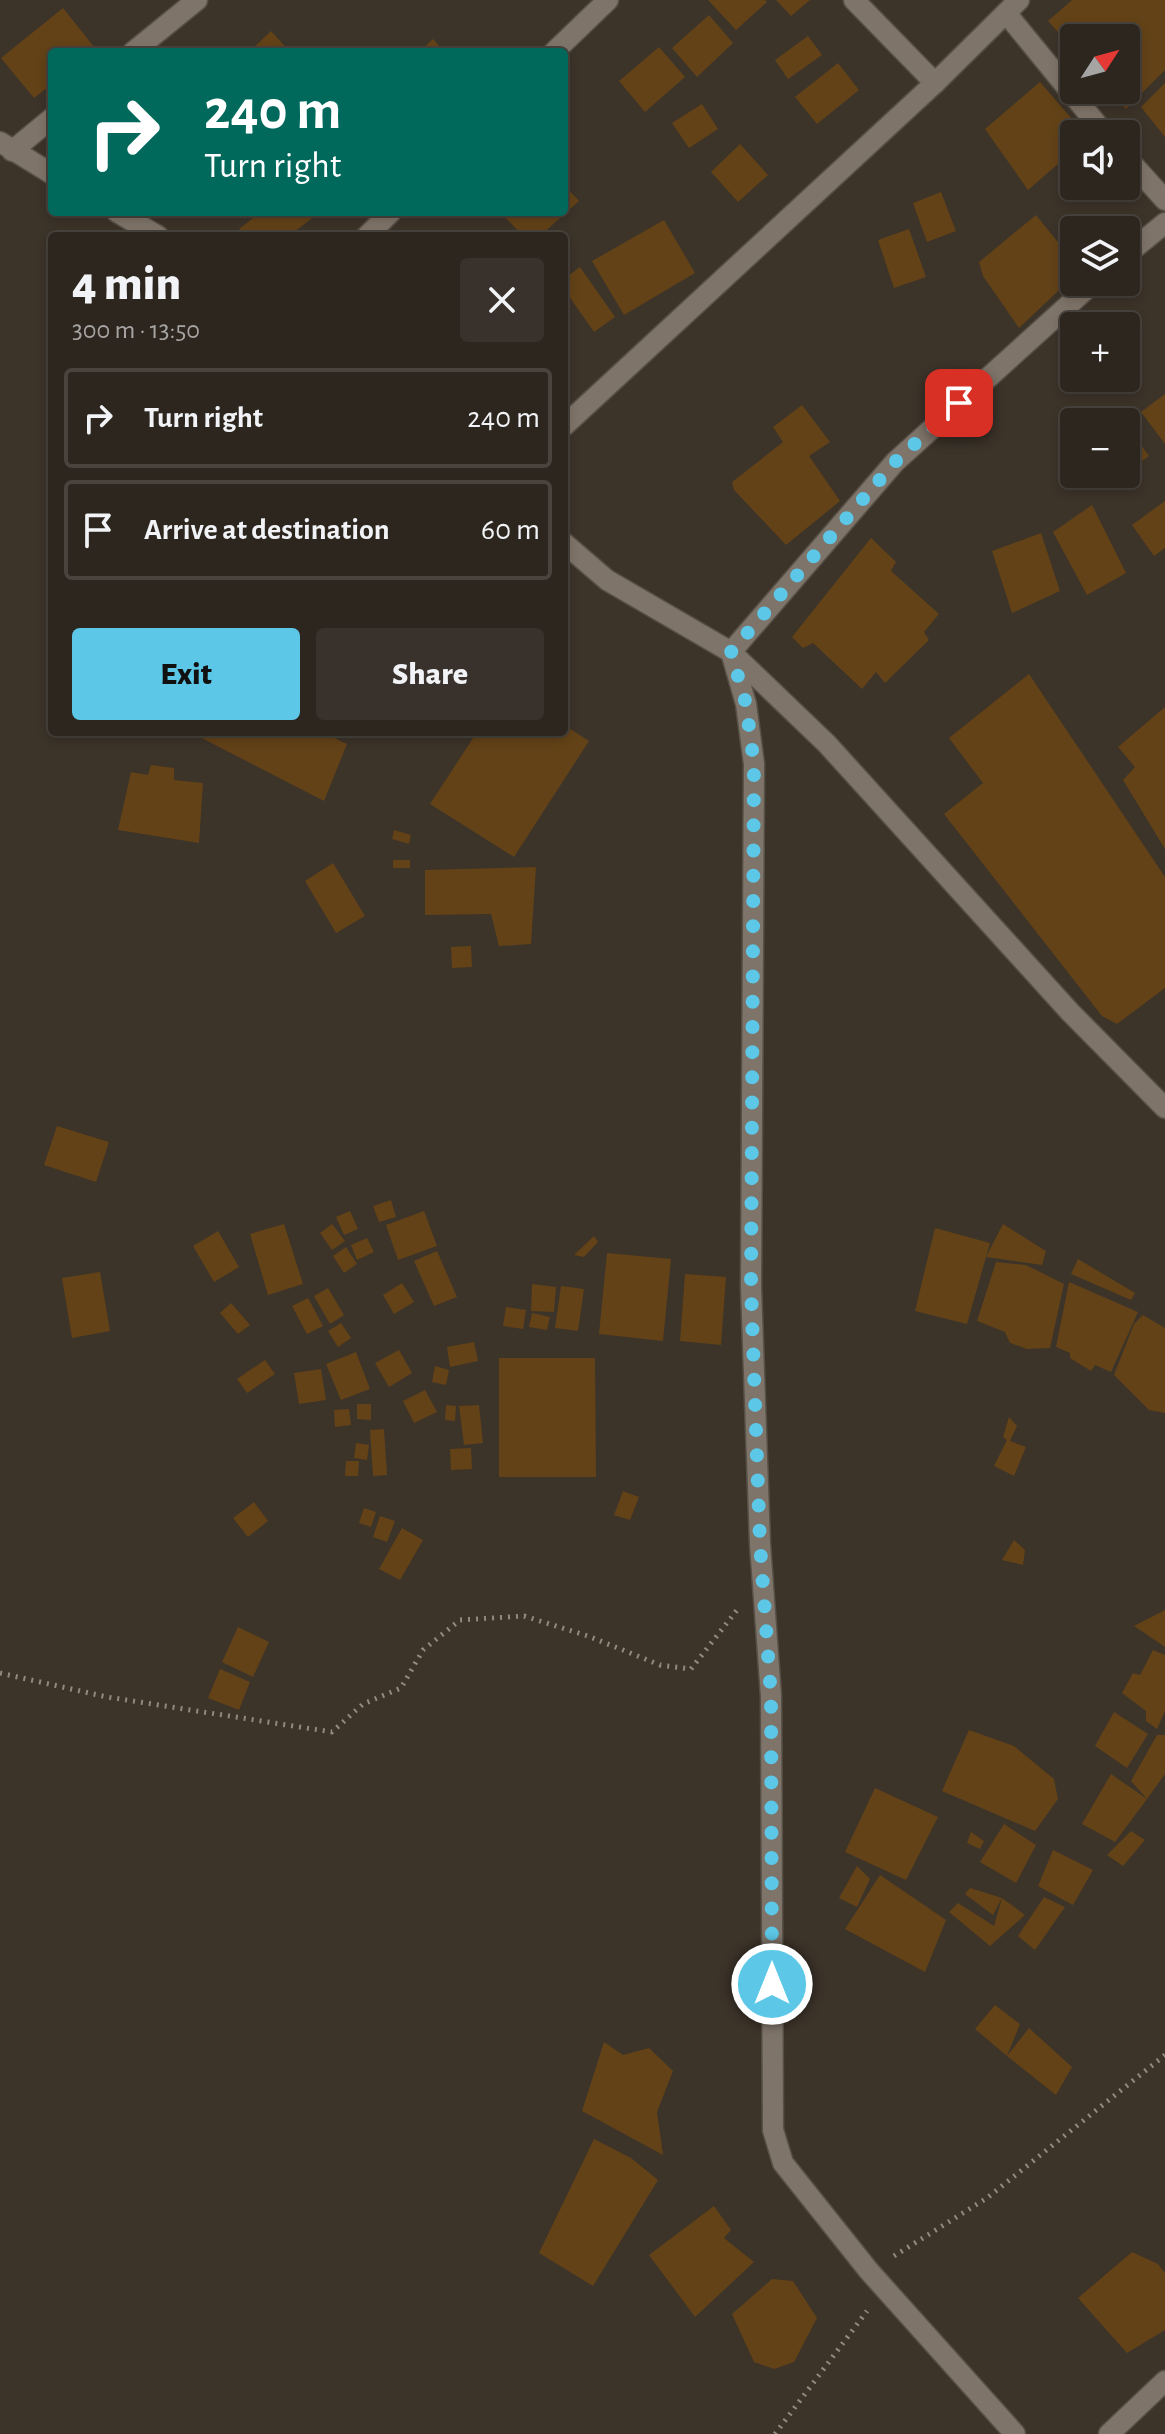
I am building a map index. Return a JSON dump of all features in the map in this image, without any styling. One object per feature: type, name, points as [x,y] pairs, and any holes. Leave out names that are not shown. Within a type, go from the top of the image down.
[{"type":"street","points":[[138,48],[197,0]]},
{"type":"street","points":[[558,48],[608,0]]},
{"type":"street","points":[[854,0],[935,83]]},
{"type":"street","points":[[568,422],[935,83],[1012,7],[1095,120]]},
{"type":"street","points":[[48,120],[6,146],[48,172]]},
{"type":"street","points":[[1140,172],[1165,200]]},
{"type":"street","points":[[124,216],[151,232]]},
{"type":"street","points":[[371,232],[387,216]]},
{"type":"street","points":[[1140,244],[1165,223]]},
{"type":"street","points":[[731,652],[895,462],[1079,296]]},
{"type":"street","points":[[568,546],[607,580],[731,652],[827,744],[1070,1012],[1165,1108]]},
{"type":"street","points":[[731,652],[746,704],[754,764],[751,1287],[771,1696],[773,2130],[783,2163],[869,2271],[1015,2434]]},
{"type":"street","points":[[1109,2434],[1165,2381]]},
{"type":"path","points":[[0,1673],[107,1697],[332,1732],[363,1704],[401,1688],[423,1650],[460,1620],[524,1616],[588,1636],[660,1665],[691,1669],[763,1573]]},
{"type":"path","points":[[869,2271],[987,2198],[1165,2055]]},
{"type":"path","points":[[775,2434],[885,2288]]},
{"type":"building","points":[[708,0],[765,0],[767,2],[736,30]]},
{"type":"building","points":[[776,0],[810,0],[791,16]]},
{"type":"building","points":[[1072,0],[1165,0],[1165,70],[1140,95],[1140,24],[1060,24],[1060,34],[1048,21]]},
{"type":"building","points":[[63,8],[95,48],[48,48],[48,87],[34,98],[1,58]]},
{"type":"building","points":[[709,15],[733,43],[697,77],[672,48]]},
{"type":"building","points":[[271,31],[286,48],[253,48]]},
{"type":"building","points":[[808,36],[822,55],[788,79],[775,60]]},
{"type":"building","points":[[433,39],[441,48],[423,48]]},
{"type":"building","points":[[659,47],[685,77],[645,112],[619,81]]},
{"type":"building","points":[[838,63],[859,90],[817,124],[795,97]]},
{"type":"building","points":[[1040,82],[1073,120],[1060,120],[1060,162],[1028,190],[985,129]]},
{"type":"building","points":[[1165,83],[1165,137],[1141,107]]},
{"type":"building","points":[[702,104],[718,129],[689,148],[672,123]]},
{"type":"building","points":[[740,144],[768,175],[738,202],[711,172]]},
{"type":"building","points":[[568,189],[579,201],[568,211]]},
{"type":"building","points":[[941,192],[956,231],[927,242],[913,203]]},
{"type":"building","points":[[1036,215],[1060,245],[1060,289],[1019,328],[983,276],[979,262]]},
{"type":"building","points":[[256,216],[315,216],[294,232],[242,232],[239,229]]},
{"type":"building","points":[[504,216],[562,216],[544,232],[519,232]]},
{"type":"building","points":[[664,220],[695,273],[624,315],[592,261]]},
{"type":"building","points":[[909,229],[926,277],[894,288],[878,240]]},
{"type":"building","points":[[580,267],[615,317],[594,332],[568,295],[568,276]]},
{"type":"building","points":[[1165,394],[1165,444],[1141,412]]},
{"type":"building","points":[[802,405],[830,442],[809,456],[840,501],[786,545],[734,490],[732,482],[783,442],[773,427]]},
{"type":"building","points":[[1140,443],[1149,456],[1140,463]]},
{"type":"building","points":[[1165,501],[1165,548],[1154,556],[1132,525]]},
{"type":"building","points":[[1092,505],[1126,573],[1087,595],[1053,532]]},
{"type":"building","points":[[1041,533],[1060,591],[1012,613],[992,551]]},
{"type":"building","points":[[871,538],[896,562],[891,571],[939,614],[924,632],[929,640],[885,683],[876,672],[862,689],[813,643],[803,648],[792,637]]},
{"type":"building","points":[[1029,674],[1165,877],[1165,988],[1117,1024],[1102,1016],[944,814],[983,783],[949,738]]},
{"type":"building","points":[[1165,707],[1165,849],[1123,780],[1135,767],[1118,747]]},
{"type":"building","points":[[568,728],[589,741],[514,857],[430,804],[474,736],[568,736]]},
{"type":"building","points":[[198,736],[330,736],[347,744],[324,801]]},
{"type":"building","points":[[151,765],[174,768],[174,780],[203,783],[199,843],[118,830],[131,772],[148,775]]},
{"type":"building","points":[[394,830],[411,835],[409,844],[392,839]]},
{"type":"building","points":[[393,860],[410,860],[410,868],[393,868]]},
{"type":"building","points":[[333,863],[365,916],[336,933],[305,881]]},
{"type":"building","points":[[536,867],[531,944],[499,946],[491,914],[425,915],[425,870]]},
{"type":"building","points":[[471,946],[472,967],[452,968],[451,947]]},
{"type":"building","points":[[57,1126],[109,1142],[96,1182],[44,1165]]},
{"type":"building","points":[[391,1200],[396,1217],[379,1222],[373,1206]]},
{"type":"building","points":[[350,1211],[358,1229],[344,1235],[336,1217]]},
{"type":"building","points":[[424,1211],[437,1246],[398,1260],[386,1225]]},
{"type":"building","points":[[284,1224],[303,1284],[268,1295],[250,1234]]},
{"type":"building","points":[[332,1224],[345,1241],[332,1250],[320,1233]]},
{"type":"building","points":[[1003,1224],[1046,1251],[1042,1265],[986,1257]]},
{"type":"building","points":[[935,1228],[990,1243],[967,1324],[915,1311]]},
{"type":"building","points":[[218,1231],[239,1267],[214,1282],[193,1246]]},
{"type":"building","points":[[594,1236],[598,1242],[584,1257],[574,1255]]},
{"type":"building","points":[[367,1238],[374,1252],[357,1260],[351,1245]]},
{"type":"building","points":[[346,1247],[357,1264],[344,1273],[333,1256]]},
{"type":"building","points":[[437,1251],[457,1297],[434,1306],[414,1261]]},
{"type":"building","points":[[607,1253],[671,1259],[663,1341],[599,1334]]},
{"type":"building","points":[[1078,1259],[1135,1293],[1131,1300],[1071,1274]]},
{"type":"building","points":[[996,1262],[1026,1265],[1064,1284],[1050,1348],[1027,1349],[1010,1343],[1005,1332],[977,1321]]},
{"type":"building","points":[[100,1272],[110,1331],[72,1338],[62,1278]]},
{"type":"building","points":[[685,1274],[726,1277],[721,1345],[680,1341]]},
{"type":"building","points":[[1069,1282],[1138,1312],[1111,1372],[1095,1365],[1091,1371],[1070,1358],[1070,1353],[1056,1347]]},
{"type":"building","points":[[402,1283],[414,1302],[394,1314],[383,1295]]},
{"type":"building","points":[[532,1284],[556,1287],[554,1312],[531,1311]]},
{"type":"building","points":[[561,1286],[584,1289],[578,1331],[555,1328]]},
{"type":"building","points":[[328,1288],[344,1315],[330,1324],[314,1296]]},
{"type":"building","points":[[308,1298],[323,1326],[307,1334],[292,1306]]},
{"type":"building","points":[[231,1303],[250,1325],[238,1334],[220,1313]]},
{"type":"building","points":[[506,1307],[526,1310],[523,1329],[503,1326]]},
{"type":"building","points":[[532,1313],[550,1317],[547,1330],[529,1327]]},
{"type":"building","points":[[1143,1315],[1165,1328],[1165,1413],[1149,1410],[1114,1375],[1134,1324]]},
{"type":"building","points":[[341,1323],[351,1338],[338,1347],[328,1331]]},
{"type":"building","points":[[474,1342],[478,1361],[450,1367],[447,1347]]},
{"type":"building","points":[[399,1350],[412,1373],[389,1387],[375,1363]]},
{"type":"building","points":[[356,1352],[370,1389],[341,1400],[326,1364]]},
{"type":"building","points":[[499,1358],[595,1358],[596,1477],[499,1477]]},
{"type":"building","points":[[265,1360],[275,1374],[247,1393],[237,1379]]},
{"type":"building","points":[[435,1366],[449,1370],[446,1385],[432,1382]]},
{"type":"building","points":[[321,1369],[326,1400],[299,1404],[294,1373]]},
{"type":"building","points":[[425,1390],[437,1412],[414,1423],[403,1401]]},
{"type":"building","points":[[357,1404],[371,1404],[371,1420],[357,1419]]},
{"type":"building","points":[[446,1405],[456,1406],[455,1421],[445,1420]]},
{"type":"building","points":[[479,1405],[483,1443],[464,1445],[459,1406]]},
{"type":"building","points":[[349,1409],[351,1425],[335,1427],[334,1410]]},
{"type":"building","points":[[1009,1417],[1017,1426],[1010,1441],[1026,1447],[1014,1476],[994,1466],[1007,1440],[1003,1437]]},
{"type":"building","points":[[384,1429],[387,1475],[373,1476],[370,1430]]},
{"type":"building","points":[[356,1443],[369,1445],[367,1460],[354,1458]]},
{"type":"building","points":[[471,1448],[472,1469],[451,1470],[450,1449]]},
{"type":"building","points":[[346,1461],[359,1461],[358,1476],[345,1476]]},
{"type":"building","points":[[623,1491],[639,1497],[630,1520],[614,1515]]},
{"type":"building","points":[[254,1502],[268,1521],[248,1537],[233,1518]]},
{"type":"building","points":[[364,1508],[376,1512],[371,1527],[359,1523]]},
{"type":"building","points":[[380,1516],[395,1521],[387,1542],[373,1537]]},
{"type":"building","points":[[402,1528],[423,1540],[400,1580],[379,1569]]},
{"type":"building","points":[[1014,1540],[1025,1550],[1023,1565],[1002,1560]]},
{"type":"building","points":[[1165,1610],[1165,1647],[1134,1626]]},
{"type":"building","points":[[238,1627],[269,1642],[253,1677],[222,1662]]},
{"type":"building","points":[[1153,1650],[1165,1655],[1165,1711],[1157,1729],[1146,1721],[1146,1711],[1122,1693],[1133,1673],[1140,1675]]},
{"type":"building","points":[[220,1669],[250,1682],[239,1710],[208,1698]]},
{"type":"building","points":[[1114,1712],[1148,1734],[1127,1768],[1095,1746]]},
{"type":"building","points":[[969,1730],[1014,1746],[1054,1779],[1058,1799],[1035,1831],[942,1791]]},
{"type":"building","points":[[1157,1735],[1165,1735],[1165,1774],[1147,1799],[1131,1781]]},
{"type":"building","points":[[1111,1774],[1147,1799],[1115,1842],[1082,1824]]},
{"type":"building","points":[[875,1788],[938,1817],[906,1880],[845,1852]]},
{"type":"building","points":[[1004,1824],[1036,1845],[1016,1883],[980,1862]]},
{"type":"building","points":[[1131,1831],[1145,1840],[1123,1866],[1107,1855]]},
{"type":"building","points":[[971,1832],[984,1841],[980,1849],[967,1843]]},
{"type":"building","points":[[1053,1850],[1093,1870],[1073,1905],[1038,1886]]},
{"type":"building","points":[[857,1866],[870,1879],[857,1907],[839,1898]]},
{"type":"building","points":[[880,1875],[946,1920],[925,1972],[845,1929]]},
{"type":"building","points":[[970,1888],[1002,1898],[993,1915],[965,1894]]},
{"type":"building","points":[[1044,1897],[1065,1907],[1035,1950],[1018,1936]]},
{"type":"building","points":[[1002,1898],[1025,1915],[990,1946],[949,1912],[958,1903],[994,1926]]},
{"type":"building","points":[[995,2005],[1020,2024],[1007,2056],[975,2029]]},
{"type":"building","points":[[1029,2028],[1072,2067],[1056,2095],[1007,2056]]},
{"type":"building","points":[[604,2042],[623,2055],[649,2048],[673,2071],[657,2112],[663,2155],[582,2111]]},
{"type":"building","points":[[594,2139],[631,2158],[658,2180],[593,2286],[539,2253]]},
{"type":"building","points":[[714,2206],[731,2230],[724,2238],[754,2262],[695,2317],[649,2255]]},
{"type":"building","points":[[1132,2252],[1158,2264],[1165,2273],[1165,2330],[1127,2353],[1078,2298]]},
{"type":"building","points":[[772,2279],[793,2281],[817,2318],[794,2362],[774,2369],[754,2362],[732,2314]]},
{"type":"route","points":[[772,1984],[771,1696],[760,1544],[751,1287],[754,764],[746,704],[731,652],[895,462],[959,403]]}]
